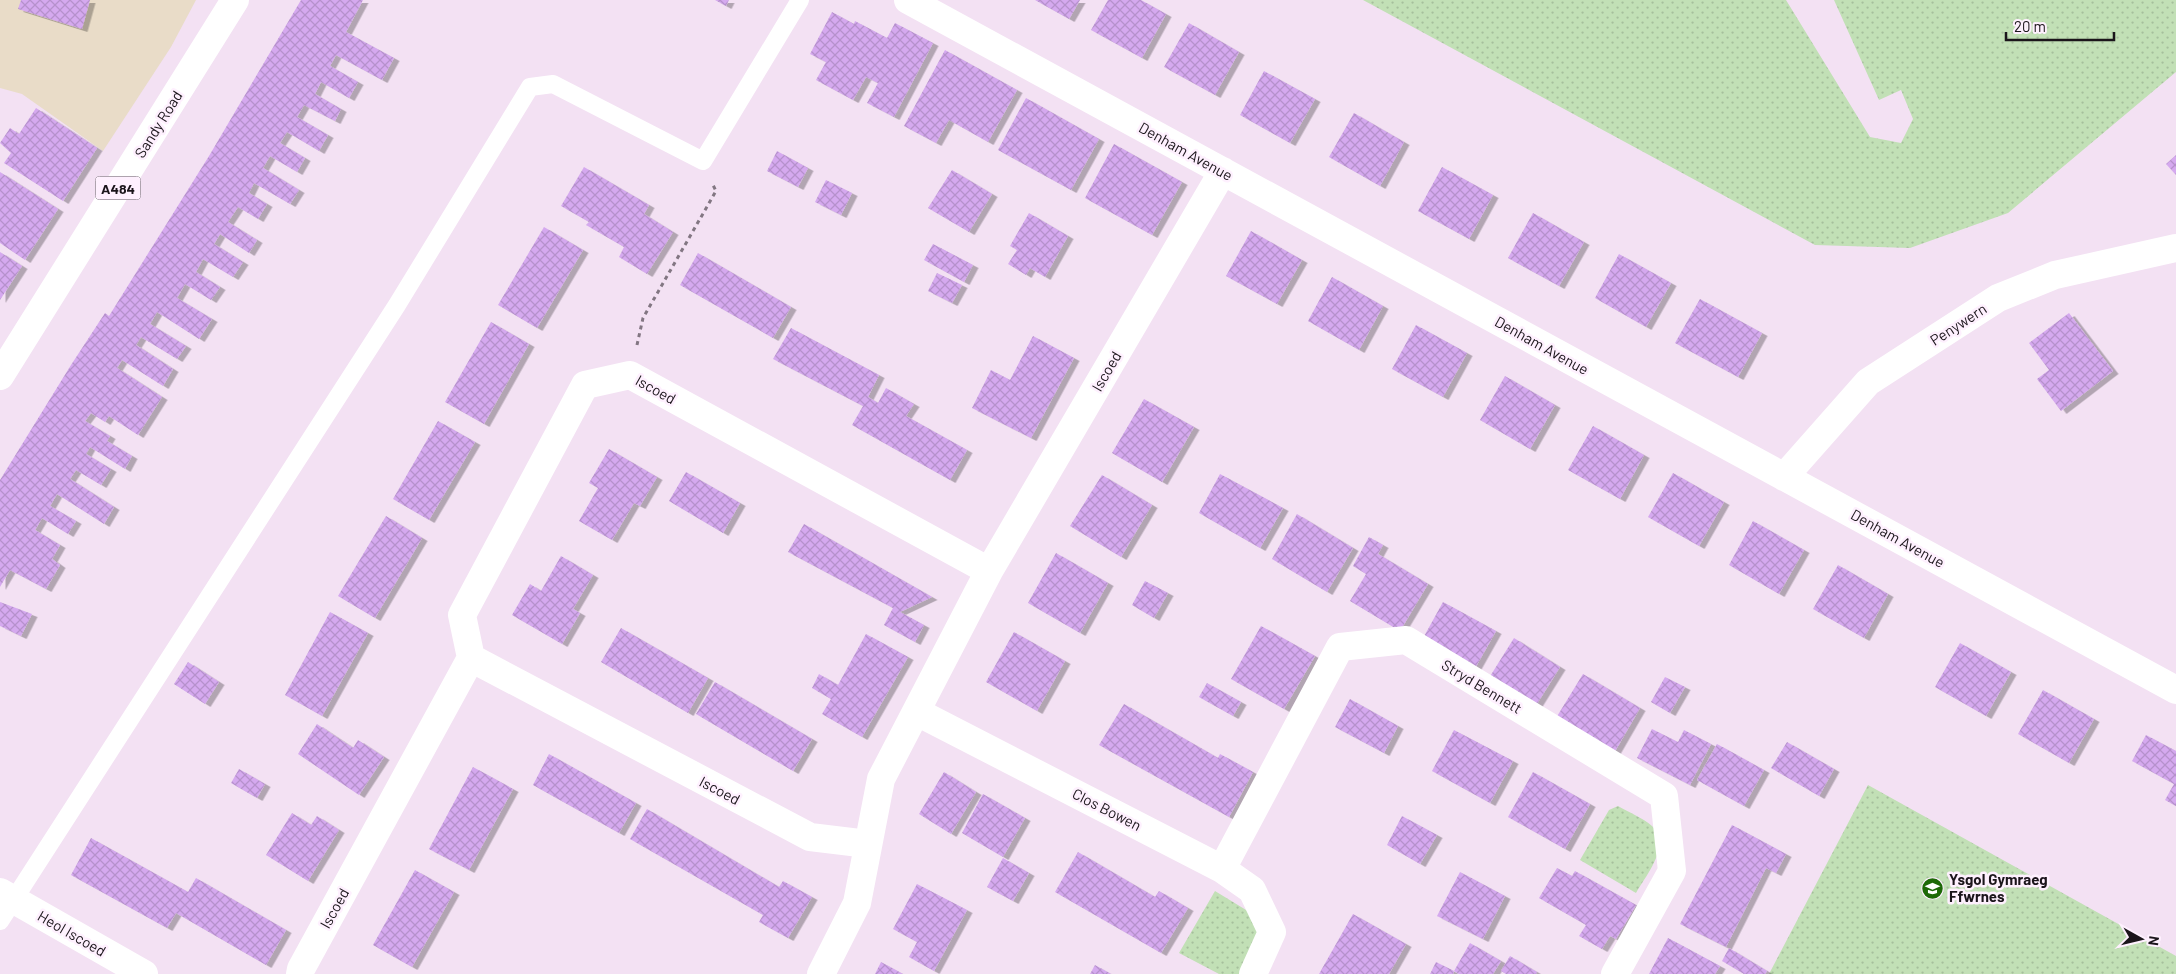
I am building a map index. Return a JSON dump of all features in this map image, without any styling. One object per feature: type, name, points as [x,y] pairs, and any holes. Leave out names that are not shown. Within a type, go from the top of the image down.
[{"type":"street","name":"Sandy Road","points":[[0,376],[235,0]]},
{"type":"street","name":"Denham Avenue","points":[[908,0],[2176,690]]},
{"type":"street","name":"Iscoed","points":[[821,974],[857,903],[881,779],[989,571],[1223,171]]},
{"type":"street","name":"Penywern","points":[[1784,477],[1868,382],[1998,298],[2055,275],[2176,248]]},
{"type":"street","name":"Iscoed","points":[[300,974],[301,969],[471,658],[462,615],[585,385],[630,375],[989,571]]},
{"type":"street","name":"Stryd Bennett","points":[[1222,869],[1340,647],[1406,640],[1664,796],[1672,870],[1615,974]]},
{"type":"street","name":"Iscoed","points":[[471,658],[810,837],[868,844]]},
{"type":"street","name":"Clos Bowen","points":[[917,712],[1222,869],[1252,890],[1272,932],[1252,974]]},
{"type":"street","name":"Heol Iscoed","points":[[4,904],[144,974]]},
{"type":"lane","points":[[4,904],[397,305],[530,87],[553,84],[702,161],[800,0]]},
{"type":"path","points":[[630,375],[643,318],[716,191],[702,161]]},
{"type":"shaded area","points":[[0,0],[196,0],[171,47],[103,151],[22,94],[0,88]]},
{"type":"green space","points":[[1363,0],[1786,0],[1870,137],[1901,143],[1913,119],[1901,90],[1879,100],[1834,0],[2176,0],[2176,72],[2008,213],[1910,248],[1815,245]]},
{"type":"green space","name":"Ysgol Gymraeg Ffwrnes","points":[[1868,785],[2176,956],[2176,974],[1769,974]]},
{"type":"green space","points":[[1618,806],[1652,826],[1659,842],[1658,851],[1651,869],[1636,893],[1580,860],[1609,810]]},
{"type":"green space","points":[[1215,891],[1251,913],[1259,934],[1242,974],[1219,974],[1179,953]]},
{"type":"building","points":[[21,0],[90,0],[82,29],[18,9]]},
{"type":"building","points":[[301,0],[363,0],[346,32],[394,58],[382,80],[336,55],[330,66],[358,82],[349,98],[321,82],[315,94],[341,109],[335,121],[304,105],[297,117],[328,135],[319,151],[287,132],[280,143],[305,158],[297,172],[270,156],[263,168],[299,190],[290,204],[254,183],[249,193],[267,204],[258,219],[238,207],[228,222],[257,240],[249,253],[220,234],[214,244],[243,262],[233,277],[203,259],[196,272],[220,287],[211,300],[185,284],[177,298],[212,319],[199,339],[157,312],[150,324],[186,346],[177,359],[141,337],[136,345],[173,369],[163,386],[122,360],[117,368],[162,397],[138,435],[109,416],[105,422],[91,413],[85,421],[110,436],[107,441],[132,456],[125,469],[90,447],[86,454],[111,469],[101,485],[76,470],[70,479],[114,507],[104,524],[57,494],[50,506],[76,521],[68,534],[42,518],[35,530],[60,545],[52,559],[60,565],[46,589],[10,570],[0,587],[0,480],[105,313],[109,316],[209,156]]},
{"type":"building","points":[[715,0],[729,0],[726,6]]},
{"type":"building","points":[[1035,0],[1080,0],[1069,19]]},
{"type":"building","points":[[1108,0],[1141,0],[1166,14],[1142,58],[1091,30]]},
{"type":"building","points":[[832,12],[854,24],[855,21],[887,38],[895,23],[933,43],[894,117],[867,103],[878,83],[866,77],[853,100],[816,80],[826,62],[810,54]]},
{"type":"building","points":[[1189,23],[1239,52],[1215,95],[1164,67]]},
{"type":"building","points":[[945,50],[1017,90],[988,142],[949,120],[936,143],[904,126]]},
{"type":"building","points":[[1264,71],[1315,99],[1290,143],[1240,115]]},
{"type":"building","points":[[1026,98],[1099,139],[1071,190],[998,150]]},
{"type":"building","points":[[36,108],[97,148],[63,201],[4,163],[11,153],[0,143],[10,128],[19,134]]},
{"type":"building","points":[[1354,113],[1404,142],[1380,186],[1329,157]]},
{"type":"building","points":[[1114,144],[1182,182],[1152,235],[1085,198]]},
{"type":"building","points":[[777,151],[808,168],[798,187],[767,171]]},
{"type":"building","points":[[2176,155],[2176,175],[2166,164]]},
{"type":"building","points":[[584,167],[649,205],[644,214],[673,232],[647,274],[619,257],[624,247],[586,225],[589,222],[561,206]]},
{"type":"building","points":[[1442,167],[1493,195],[1469,239],[1418,211]]},
{"type":"building","points":[[952,170],[992,194],[969,232],[928,208]]},
{"type":"building","points":[[0,172],[58,209],[25,260],[0,243]]},
{"type":"building","points":[[826,180],[852,193],[841,215],[815,202]]},
{"type":"building","points":[[1029,213],[1068,236],[1045,277],[1030,268],[1026,275],[1008,264],[1017,250],[1010,246]]},
{"type":"building","points":[[1533,213],[1584,242],[1559,286],[1508,258]]},
{"type":"building","points":[[544,227],[583,250],[537,328],[498,305]]},
{"type":"building","points":[[1251,231],[1302,260],[1277,304],[1226,276]]},
{"type":"building","points":[[933,244],[973,265],[964,282],[924,260]]},
{"type":"building","points":[[0,252],[22,266],[0,300]]},
{"type":"building","points":[[698,253],[791,307],[773,338],[680,285]]},
{"type":"building","points":[[1619,254],[1671,283],[1646,327],[1595,298]]},
{"type":"building","points":[[937,273],[962,285],[952,303],[928,291]]},
{"type":"building","points":[[1332,277],[1383,306],[1359,350],[1308,321]]},
{"type":"building","points":[[1700,299],[1762,333],[1738,377],[1675,343]]},
{"type":"building","points":[[2069,313],[2113,371],[2061,411],[2037,379],[2049,370],[2029,343]]},
{"type":"building","points":[[491,322],[529,344],[484,424],[445,402]]},
{"type":"building","points":[[1416,325],[1467,353],[1443,397],[1392,369]]},
{"type":"building","points":[[791,328],[879,375],[868,397],[878,403],[886,388],[914,404],[906,416],[967,450],[950,480],[852,425],[863,406],[773,359]]},
{"type":"building","points":[[1033,336],[1074,358],[1031,438],[972,408],[991,370],[1010,380]]},
{"type":"building","points":[[1505,376],[1555,405],[1530,449],[1480,420]]},
{"type":"building","points":[[1144,399],[1194,427],[1162,482],[1112,453]]},
{"type":"building","points":[[438,421],[475,442],[429,520],[393,499]]},
{"type":"building","points":[[1593,426],[1644,455],[1620,499],[1568,470]]},
{"type":"building","points":[[609,449],[657,477],[640,506],[634,503],[612,540],[579,521],[598,488],[589,483]]},
{"type":"building","points":[[686,472],[740,503],[723,533],[669,501]]},
{"type":"building","points":[[1673,473],[1724,502],[1699,546],[1648,517]]},
{"type":"building","points":[[1220,474],[1283,508],[1260,548],[1199,513]]},
{"type":"building","points":[[1102,475],[1152,505],[1121,557],[1070,526]]},
{"type":"building","points":[[1297,514],[1353,548],[1327,592],[1272,559]]},
{"type":"building","points":[[386,516],[422,538],[375,618],[338,596]]},
{"type":"building","points":[[1753,521],[1804,550],[1779,594],[1729,565]]},
{"type":"building","points":[[804,524],[932,597],[900,612],[924,625],[915,642],[884,625],[893,608],[788,552]]},
{"type":"building","points":[[1369,537],[1383,545],[1378,554],[1428,584],[1400,631],[1350,601],[1366,574],[1353,566]]},
{"type":"building","points":[[1056,553],[1108,583],[1080,633],[1028,603]]},
{"type":"building","points":[[561,556],[593,575],[573,609],[580,613],[562,644],[512,615],[530,584],[541,591]]},
{"type":"building","points":[[1838,565],[1888,594],[1864,638],[1813,609]]},
{"type":"building","points":[[1145,581],[1168,593],[1154,618],[1132,605]]},
{"type":"building","points":[[0,602],[32,614],[21,636],[0,626]]},
{"type":"building","points":[[1443,602],[1496,631],[1474,670],[1422,640]]},
{"type":"building","points":[[330,612],[368,633],[322,716],[285,695]]},
{"type":"building","points":[[1261,626],[1315,656],[1284,709],[1231,679]]},
{"type":"building","points":[[621,628],[708,678],[688,713],[601,662]]},
{"type":"building","points":[[1014,632],[1065,661],[1037,711],[986,682]]},
{"type":"building","points":[[866,634],[908,657],[862,737],[822,714],[831,699],[812,688],[819,674],[838,685]]},
{"type":"building","points":[[1514,638],[1560,667],[1535,707],[1489,678]]},
{"type":"building","points":[[1960,643],[2011,672],[1986,716],[1935,687]]},
{"type":"building","points":[[188,662],[219,682],[205,704],[174,684]]},
{"type":"building","points":[[1583,674],[1640,708],[1614,753],[1556,718]]},
{"type":"building","points":[[1665,677],[1685,687],[1670,713],[1651,702]]},
{"type":"building","points":[[715,682],[812,739],[793,771],[696,714]]},
{"type":"building","points":[[1207,683],[1241,702],[1233,716],[1199,697]]},
{"type":"building","points":[[2043,690],[2094,719],[2069,763],[2018,734]]},
{"type":"building","points":[[1350,699],[1398,726],[1384,753],[1335,727]]},
{"type":"building","points":[[1124,704],[1218,758],[1220,754],[1253,772],[1229,817],[1099,745]]},
{"type":"building","points":[[317,724],[353,748],[358,740],[384,757],[359,795],[298,754]]},
{"type":"building","points":[[1652,729],[1678,742],[1684,730],[1711,744],[1690,785],[1637,758]]},
{"type":"building","points":[[1454,730],[1513,761],[1490,803],[1432,771]]},
{"type":"building","points":[[2146,735],[2176,751],[2176,806],[2165,800],[2174,784],[2132,761]]},
{"type":"building","points":[[1787,742],[1834,769],[1819,796],[1771,768]]},
{"type":"building","points":[[1717,744],[1764,770],[1744,806],[1697,780]]},
{"type":"building","points":[[549,754],[636,803],[619,833],[533,785]]},
{"type":"building","points":[[473,767],[513,789],[469,870],[429,849]]},
{"type":"building","points":[[239,769],[265,784],[257,798],[231,783]]},
{"type":"building","points":[[944,772],[976,792],[951,834],[919,814]]},
{"type":"building","points":[[1533,772],[1590,804],[1565,849],[1508,817]]},
{"type":"building","points":[[983,794],[1025,818],[1003,857],[962,833]]},
{"type":"building","points":[[647,809],[779,887],[783,881],[812,897],[788,938],[759,922],[763,915],[630,839]]},
{"type":"building","points":[[292,813],[311,825],[317,816],[339,830],[308,881],[266,855]]},
{"type":"building","points":[[1402,816],[1437,835],[1420,864],[1387,845]]},
{"type":"building","points":[[1732,825],[1786,854],[1776,873],[1766,868],[1726,947],[1680,924]]},
{"type":"building","points":[[91,838],[188,892],[196,878],[286,930],[266,965],[176,913],[167,928],[71,875]]},
{"type":"building","points":[[1078,852],[1155,897],[1159,891],[1188,908],[1161,953],[1055,892]]},
{"type":"building","points":[[1003,858],[1029,873],[1013,901],[987,887]]},
{"type":"building","points":[[1557,868],[1572,876],[1575,871],[1636,905],[1616,939],[1610,936],[1602,949],[1579,936],[1586,925],[1539,898]]},
{"type":"building","points":[[415,870],[454,892],[412,967],[373,945]]},
{"type":"building","points":[[1460,872],[1505,896],[1483,939],[1437,916]]},
{"type":"building","points":[[917,884],[967,910],[934,971],[909,957],[917,942],[893,929]]},
{"type":"building","points":[[1353,914],[1406,944],[1389,974],[1319,974]]},
{"type":"building","points":[[1668,938],[1720,966],[1715,974],[1649,974]]},
{"type":"building","points":[[1470,943],[1501,961],[1493,974],[1459,974],[1454,971]]},
{"type":"building","points":[[1729,948],[1767,971],[1765,974],[1744,974],[1722,961]]},
{"type":"building","points":[[1510,956],[1537,972],[1536,974],[1506,974],[1501,971]]},
{"type":"building","points":[[881,962],[903,974],[875,974]]},
{"type":"building","points":[[1436,962],[1454,971],[1453,974],[1430,974]]},
{"type":"building","points":[[1095,965],[1111,974],[1090,974]]},
{"type":"place","name":"Ysgol Gymraeg Ffwrnes","points":[[1933,888]]}]
